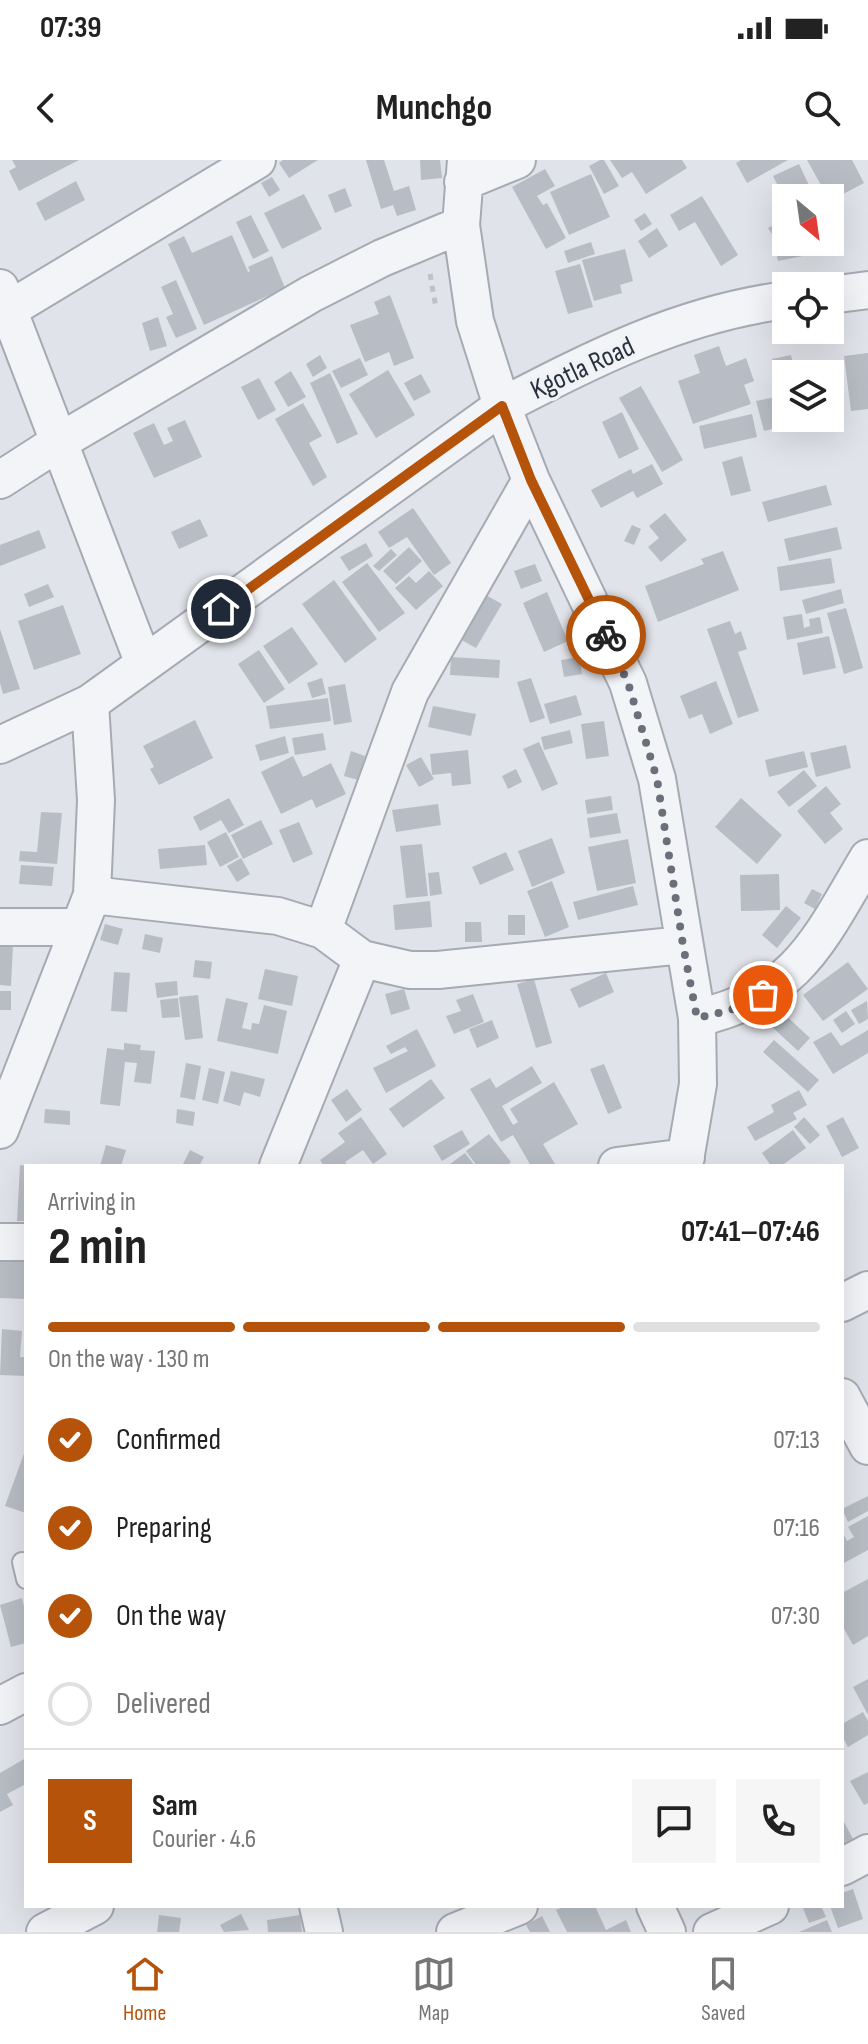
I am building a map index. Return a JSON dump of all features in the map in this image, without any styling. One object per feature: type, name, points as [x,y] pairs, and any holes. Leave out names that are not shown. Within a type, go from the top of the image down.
[{"type":"street","points":[[144,664],[4,299],[257,160]]},
{"type":"street","points":[[517,160],[465,171],[461,225],[475,321],[502,406],[531,480],[628,683],[657,779],[697,1018],[698,1084],[685,1162],[651,1164]]},
{"type":"street","points":[[0,480],[311,294],[461,225]]},
{"type":"street","points":[[844,293],[868,290]]},
{"type":"street","name":"Kgotla Road","points":[[0,745],[90,703],[502,406],[574,369],[674,325],[772,302]]},
{"type":"street","points":[[323,930],[410,692],[531,480]]},
{"type":"street","points":[[0,1130],[85,911],[96,800],[90,703]]},
{"type":"street","points":[[697,1018],[731,1010],[763,995],[788,976],[824,931],[868,858]]},
{"type":"street","points":[[0,927],[85,911],[278,916],[323,930],[362,959],[410,970],[438,970],[683,945]]},
{"type":"street","points":[[279,1164],[362,959]]},
{"type":"street","points":[[0,1242],[24,1242]]},
{"type":"street","points":[[844,1302],[868,1290]]},
{"type":"street","points":[[844,1401],[868,1446]]},
{"type":"street","points":[[0,1706],[24,1693]]},
{"type":"street","points":[[844,1866],[868,1853]]},
{"type":"street","points":[[45,1932],[91,1908]]},
{"type":"street","points":[[318,1908],[324,1932]]},
{"type":"street","points":[[455,1932],[514,1908]]},
{"type":"street","points":[[656,1908],[667,1932]]},
{"type":"street","points":[[712,1932],[766,1908]]},
{"type":"path","points":[[399,251],[429,269],[437,314]]},
{"type":"building","points":[[12,160],[79,160],[19,191],[9,171],[16,167]]},
{"type":"building","points":[[283,160],[318,160],[289,178],[279,163]]},
{"type":"building","points":[[366,160],[384,160],[394,191],[409,186],[416,210],[397,216],[393,205],[381,209]]},
{"type":"building","points":[[420,160],[440,160],[442,178],[421,180]]},
{"type":"building","points":[[604,160],[619,186],[604,194],[589,166]]},
{"type":"building","points":[[610,160],[682,160],[687,168],[646,194],[632,172],[622,178]]},
{"type":"building","points":[[741,160],[788,160],[747,183],[736,163]]},
{"type":"building","points":[[807,160],[852,160],[864,183],[844,194],[844,184],[820,184]]},
{"type":"building","points":[[799,164],[808,184],[777,184],[773,176]]},
{"type":"building","points":[[545,169],[555,186],[537,196],[543,205],[547,203],[566,238],[546,249],[512,187]]},
{"type":"building","points":[[591,174],[610,217],[569,235],[550,192]]},
{"type":"building","points":[[272,177],[280,190],[269,197],[261,183]]},
{"type":"building","points":[[76,181],[85,200],[45,221],[36,203]]},
{"type":"building","points":[[345,188],[352,206],[335,213],[328,195]]},
{"type":"building","points":[[304,194],[322,229],[282,249],[264,213]]},
{"type":"building","points":[[702,196],[738,255],[721,266],[695,222],[679,231],[670,215]]},
{"type":"building","points":[[645,213],[652,224],[641,231],[634,220]]},
{"type":"building","points":[[251,215],[269,251],[253,259],[236,222]]},
{"type":"building","points":[[657,228],[668,246],[649,258],[638,241]]},
{"type":"building","points":[[232,235],[248,272],[248,267],[272,256],[285,288],[204,325],[168,244],[184,236],[192,253]]},
{"type":"building","points":[[591,242],[595,254],[568,263],[564,251]]},
{"type":"building","points":[[625,249],[633,281],[620,285],[622,293],[594,301],[582,260]]},
{"type":"building","points":[[777,256],[802,256],[778,261]]},
{"type":"building","points":[[580,264],[593,307],[568,314],[555,271]]},
{"type":"building","points":[[176,280],[197,329],[176,338],[166,317],[173,314],[161,287]]},
{"type":"building","points":[[390,295],[414,358],[394,366],[389,352],[365,362],[350,325],[379,314],[374,302]]},
{"type":"building","points":[[158,317],[167,346],[150,351],[142,323]]},
{"type":"building","points":[[719,346],[726,366],[746,358],[754,381],[744,385],[751,404],[693,424],[678,381],[700,373],[694,355]]},
{"type":"building","points":[[868,353],[868,409],[851,411],[844,356]]},
{"type":"building","points":[[320,355],[327,368],[313,377],[306,364]]},
{"type":"building","points":[[791,355],[792,360],[772,360]]},
{"type":"building","points":[[360,358],[368,375],[341,388],[332,371]]},
{"type":"building","points":[[388,370],[415,415],[376,438],[349,394]]},
{"type":"building","points":[[291,371],[306,397],[288,407],[274,382]]},
{"type":"building","points":[[330,373],[358,434],[337,444],[310,383]]},
{"type":"building","points":[[421,374],[431,392],[414,401],[404,383]]},
{"type":"building","points":[[259,378],[276,410],[258,420],[241,387]]},
{"type":"building","points":[[641,386],[683,460],[662,472],[619,398]]},
{"type":"building","points":[[772,398],[772,429],[764,431],[756,401]]},
{"type":"building","points":[[303,403],[322,436],[309,443],[327,477],[313,486],[275,419]]},
{"type":"building","points":[[622,412],[639,449],[619,459],[602,422]]},
{"type":"building","points":[[752,414],[757,437],[704,449],[699,426]]},
{"type":"building","points":[[185,420],[202,457],[154,478],[133,433],[154,423],[164,445],[173,441],[167,428]]},
{"type":"building","points":[[742,456],[751,491],[731,496],[722,462]]},
{"type":"building","points":[[652,464],[663,484],[637,498],[633,491],[601,508],[591,490],[631,469],[633,474]]},
{"type":"building","points":[[826,485],[832,505],[768,522],[762,502]]},
{"type":"building","points":[[413,508],[451,563],[434,575],[407,537],[389,548],[378,532]]},
{"type":"building","points":[[665,513],[687,540],[661,562],[648,547],[659,538],[649,526]]},
{"type":"building","points":[[200,519],[208,536],[179,549],[171,532]]},
{"type":"building","points":[[632,525],[641,529],[634,545],[624,541]]},
{"type":"building","points":[[837,527],[842,549],[789,561],[784,539]]},
{"type":"building","points":[[39,530],[46,548],[0,566],[0,545]]},
{"type":"building","points":[[366,543],[373,556],[349,571],[340,557]]},
{"type":"building","points":[[409,547],[422,561],[396,584],[383,571]]},
{"type":"building","points":[[391,549],[397,555],[379,571],[373,566]]},
{"type":"building","points":[[723,551],[739,590],[658,622],[645,586],[704,564],[701,559]]},
{"type":"building","points":[[831,558],[835,583],[780,591],[777,567]]},
{"type":"building","points":[[367,563],[405,613],[379,632],[342,582]]},
{"type":"building","points":[[535,564],[542,581],[521,589],[514,571]]},
{"type":"building","points":[[429,571],[443,586],[416,610],[395,588],[409,576],[416,583]]},
{"type":"building","points":[[334,580],[377,639],[345,663],[302,604]]},
{"type":"building","points":[[48,584],[54,597],[29,607],[24,594]]},
{"type":"building","points":[[841,589],[844,603],[806,614],[802,600]]},
{"type":"building","points":[[547,592],[568,641],[544,652],[523,603]]},
{"type":"building","points":[[484,594],[502,604],[476,648],[458,638]]},
{"type":"building","points":[[63,605],[81,654],[34,670],[18,621]]},
{"type":"building","points":[[846,608],[863,668],[844,674],[827,613]]},
{"type":"building","points":[[802,614],[804,628],[810,626],[809,619],[820,617],[823,633],[787,640],[783,617]]},
{"type":"building","points":[[730,621],[735,634],[741,631],[747,649],[738,652],[759,711],[738,718],[707,629]]},
{"type":"building","points":[[292,627],[318,664],[289,684],[263,646]]},
{"type":"building","points":[[0,629],[20,689],[3,694],[0,683]]},
{"type":"building","points":[[829,636],[836,668],[803,675],[797,643]]},
{"type":"building","points":[[259,650],[285,689],[264,703],[238,664]]},
{"type":"building","points":[[451,657],[500,660],[499,678],[450,675]]},
{"type":"building","points":[[579,657],[582,674],[564,677],[561,660]]},
{"type":"building","points":[[322,678],[326,694],[312,698],[307,683]]},
{"type":"building","points":[[531,678],[545,718],[530,723],[517,682]]},
{"type":"building","points":[[716,681],[733,724],[710,734],[702,714],[689,719],[680,696]]},
{"type":"building","points":[[345,684],[352,722],[334,725],[328,687]]},
{"type":"building","points":[[576,695],[582,715],[550,724],[544,704]]},
{"type":"building","points":[[328,698],[331,721],[270,729],[266,706]]},
{"type":"building","points":[[433,706],[476,714],[471,736],[428,727]]},
{"type":"building","points":[[195,720],[213,758],[159,785],[143,746]]},
{"type":"building","points":[[604,721],[609,756],[586,759],[581,724]]},
{"type":"building","points":[[570,730],[573,743],[544,750],[541,737]]},
{"type":"building","points":[[323,733],[326,750],[295,755],[292,738]]},
{"type":"building","points":[[285,736],[289,753],[260,761],[255,745]]},
{"type":"building","points":[[539,742],[558,784],[542,791],[523,749]]},
{"type":"building","points":[[846,745],[851,768],[816,777],[810,753]]},
{"type":"building","points":[[468,750],[471,784],[452,786],[451,773],[432,775],[430,754]]},
{"type":"building","points":[[351,751],[365,756],[358,780],[344,776]]},
{"type":"building","points":[[804,751],[808,767],[769,777],[765,760]]},
{"type":"building","points":[[293,756],[303,777],[331,763],[346,794],[316,808],[312,799],[281,814],[261,772]]},
{"type":"building","points":[[421,757],[434,779],[419,787],[406,765]]},
{"type":"building","points":[[516,769],[522,782],[508,789],[502,776]]},
{"type":"building","points":[[804,770],[817,786],[789,807],[777,792]]},
{"type":"building","points":[[826,786],[841,804],[830,813],[843,829],[825,844],[797,811]]},
{"type":"building","points":[[611,796],[613,810],[587,814],[585,800]]},
{"type":"building","points":[[229,798],[244,825],[229,833],[221,820],[200,831],[193,817]]},
{"type":"building","points":[[741,798],[782,835],[757,864],[715,827]]},
{"type":"building","points":[[438,804],[441,825],[396,832],[392,810]]},
{"type":"building","points":[[41,812],[62,813],[57,864],[19,861],[20,851],[37,852]]},
{"type":"building","points":[[617,813],[621,833],[590,838],[587,818]]},
{"type":"building","points":[[261,820],[273,844],[243,859],[231,835]]},
{"type":"building","points":[[299,822],[313,854],[293,863],[279,830]]},
{"type":"building","points":[[226,832],[239,857],[220,867],[207,842]]},
{"type":"building","points":[[552,838],[565,873],[532,887],[518,851]]},
{"type":"building","points":[[628,839],[636,883],[597,891],[588,847]]},
{"type":"building","points":[[422,844],[428,896],[406,898],[400,846]]},
{"type":"building","points":[[205,845],[207,865],[160,869],[158,849]]},
{"type":"building","points":[[506,852],[514,870],[480,885],[472,867]]},
{"type":"building","points":[[241,858],[250,874],[237,882],[227,866]]},
{"type":"building","points":[[21,865],[54,867],[52,886],[19,884]]},
{"type":"building","points":[[439,872],[442,894],[430,896],[428,873]]},
{"type":"building","points":[[779,874],[780,910],[741,911],[740,875]]},
{"type":"building","points":[[552,881],[569,927],[545,937],[527,891]]},
{"type":"building","points":[[633,886],[638,905],[578,920],[573,902]]},
{"type":"building","points":[[812,889],[822,894],[815,909],[804,903]]},
{"type":"building","points":[[430,901],[432,927],[395,930],[393,905]]},
{"type":"building","points":[[786,906],[801,918],[777,948],[762,935]]},
{"type":"building","points":[[508,915],[525,915],[525,935],[508,935]]},
{"type":"building","points":[[465,922],[481,922],[482,942],[465,942]]},
{"type":"building","points":[[105,924],[123,929],[118,945],[100,940]]},
{"type":"building","points":[[145,934],[163,938],[160,953],[142,949]]},
{"type":"building","points":[[0,945],[13,945],[11,986],[0,985]]},
{"type":"building","points":[[195,960],[212,962],[210,979],[193,977]]},
{"type":"building","points":[[848,962],[868,989],[823,1021],[803,995]]},
{"type":"building","points":[[265,969],[298,976],[292,1006],[258,999]]},
{"type":"building","points":[[114,972],[130,973],[127,1012],[111,1011]]},
{"type":"building","points":[[606,973],[614,992],[579,1008],[570,989]]},
{"type":"building","points":[[534,979],[552,1043],[536,1048],[517,984]]},
{"type":"building","points":[[177,981],[178,995],[157,998],[155,983]]},
{"type":"building","points":[[404,989],[410,1009],[391,1015],[385,994]]},
{"type":"building","points":[[0,991],[11,991],[11,1010],[0,1010]]},
{"type":"building","points":[[473,994],[484,1022],[454,1034],[446,1016],[461,1011],[456,1000]]},
{"type":"building","points":[[198,995],[203,1038],[185,1040],[179,997]]},
{"type":"building","points":[[178,998],[180,1017],[162,1018],[160,1000]]},
{"type":"building","points":[[226,998],[248,1003],[242,1028],[251,1030],[252,1023],[259,1024],[264,1005],[287,1011],[278,1054],[217,1041]]},
{"type":"building","points":[[867,1001],[868,1019],[859,1024],[851,1010]]},
{"type":"building","points":[[846,1011],[855,1024],[842,1033],[833,1020]]},
{"type":"building","points":[[782,1012],[810,1038],[798,1051],[770,1025]]},
{"type":"building","points":[[492,1020],[499,1038],[477,1048],[469,1029]]},
{"type":"building","points":[[417,1029],[436,1066],[386,1093],[373,1068],[408,1051],[405,1047],[391,1054],[386,1046]]},
{"type":"building","points":[[868,1030],[868,1053],[833,1074],[813,1042],[831,1032],[841,1046]]},
{"type":"building","points":[[774,1040],[819,1080],[808,1092],[763,1052]]},
{"type":"building","points":[[124,1043],[141,1045],[140,1050],[155,1051],[151,1084],[134,1082],[137,1063],[125,1062],[120,1106],[100,1104],[107,1048],[124,1050]]},
{"type":"building","points":[[186,1063],[201,1066],[195,1100],[180,1097]]},
{"type":"building","points":[[604,1064],[622,1108],[608,1114],[590,1069]]},
{"type":"building","points":[[532,1066],[542,1083],[502,1106],[513,1125],[518,1122],[510,1109],[554,1082],[578,1124],[543,1144],[555,1164],[530,1164],[513,1135],[501,1142],[470,1089],[490,1078],[496,1088]]},
{"type":"building","points":[[209,1068],[225,1072],[218,1104],[202,1100]]},
{"type":"building","points":[[231,1071],[265,1079],[260,1097],[244,1092],[240,1106],[223,1101]]},
{"type":"building","points":[[431,1079],[445,1098],[403,1128],[389,1109]]},
{"type":"building","points":[[347,1089],[362,1110],[346,1122],[331,1100]]},
{"type":"building","points":[[799,1090],[807,1105],[793,1113],[797,1119],[755,1141],[747,1127],[774,1112],[771,1105]]},
{"type":"building","points":[[45,1109],[70,1111],[70,1125],[44,1123]]},
{"type":"building","points":[[177,1109],[195,1112],[193,1126],[176,1123]]},
{"type":"building","points":[[361,1117],[387,1154],[373,1164],[363,1150],[345,1162],[346,1164],[323,1164],[320,1160],[345,1142],[338,1133]]},
{"type":"building","points":[[804,1117],[820,1135],[810,1144],[794,1127]]},
{"type":"building","points":[[843,1117],[859,1148],[842,1157],[826,1126]]},
{"type":"building","points":[[462,1130],[470,1144],[442,1161],[433,1146]]},
{"type":"building","points":[[793,1130],[806,1148],[784,1164],[770,1164],[762,1153]]},
{"type":"building","points":[[489,1134],[511,1162],[476,1164],[466,1151]]},
{"type":"building","points":[[106,1145],[126,1150],[122,1164],[101,1164]]},
{"type":"building","points":[[190,1150],[204,1157],[200,1164],[183,1164]]},
{"type":"building","points":[[465,1153],[473,1164],[450,1164]]},
{"type":"building","points":[[20,1165],[24,1166],[24,1221],[17,1221]]},
{"type":"building","points":[[0,1253],[24,1254],[24,1299],[0,1298]]},
{"type":"building","points":[[2,1329],[22,1331],[20,1357],[24,1357],[24,1376],[0,1375]]},
{"type":"building","points":[[24,1454],[24,1512],[5,1506]]},
{"type":"building","points":[[868,1496],[868,1511],[848,1522],[844,1508]]},
{"type":"building","points":[[868,1516],[868,1550],[844,1563],[844,1535],[847,1541],[854,1537],[848,1527]]},
{"type":"building","points":[[868,1579],[868,1636],[853,1645],[844,1629],[844,1592]]},
{"type":"building","points":[[22,1598],[24,1644],[11,1647],[0,1605]]},
{"type":"building","points":[[868,1679],[868,1715],[853,1687]]},
{"type":"building","points":[[863,1712],[868,1721],[868,1735],[848,1747],[844,1740],[844,1723]]},
{"type":"building","points":[[24,1759],[24,1785],[7,1794],[13,1805],[0,1812],[0,1773]]},
{"type":"building","points":[[868,1772],[868,1803],[864,1805],[850,1781]]},
{"type":"building","points":[[844,1822],[854,1841],[844,1845]]},
{"type":"building","points":[[853,1889],[863,1919],[838,1928],[831,1908],[844,1908],[844,1892]]},
{"type":"building","points":[[596,1908],[606,1930],[626,1920],[631,1932],[567,1932],[556,1910]]},
{"type":"building","points":[[803,1908],[822,1908],[826,1917],[809,1923]]},
{"type":"building","points":[[241,1914],[249,1930],[224,1932],[220,1925]]},
{"type":"building","points":[[159,1915],[181,1918],[179,1932],[157,1932]]},
{"type":"building","points":[[300,1915],[302,1932],[268,1932],[267,1920]]},
{"type":"building","points":[[542,1916],[550,1932],[530,1932],[526,1925]]},
{"type":"building","points":[[827,1920],[832,1932],[799,1932]]},
{"type":"way so far","points":[[606,635],[628,683],[657,779],[697,1018],[731,1010],[763,995]]},
{"type":"route","points":[[221,609],[502,406],[531,480],[606,635]]}]
